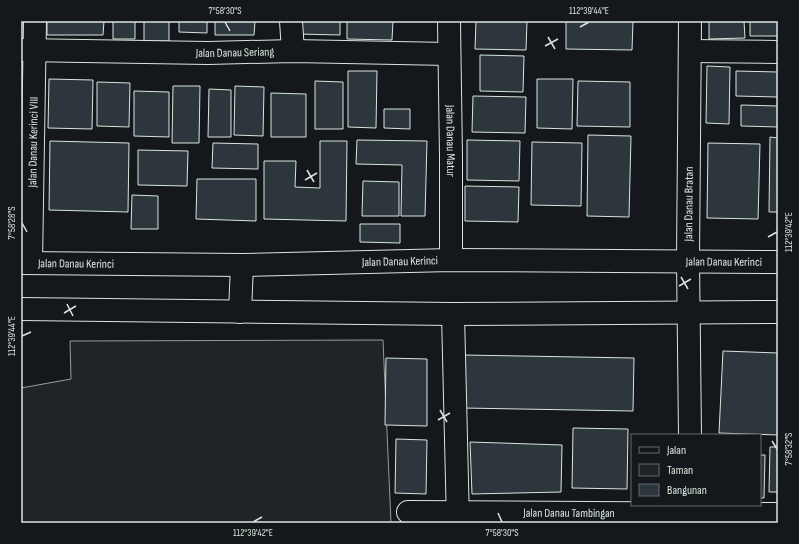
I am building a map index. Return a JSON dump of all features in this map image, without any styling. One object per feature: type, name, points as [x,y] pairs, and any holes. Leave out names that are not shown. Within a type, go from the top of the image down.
[{"type":"street","name":"Jalan Danau Kerinci VIII","points":[[26,263],[28,51],[35,21]]},
{"type":"street","points":[[291,21],[293,51]]},
{"type":"street","name":"Jalan Danau Matur","points":[[449,21],[451,260]]},
{"type":"street","name":"Jalan Danau Bratan","points":[[690,21],[688,261],[690,434]]},
{"type":"street","name":"Jalan Danau Seriang","points":[[28,51],[293,51],[449,54]]},
{"type":"street","points":[[690,51],[778,52]]},
{"type":"street","name":"Jalan Danau Kerinci","points":[[26,263],[242,265],[451,260],[778,262]]},
{"type":"street","points":[[240,312],[242,265]]},
{"type":"street","points":[[21,309],[453,314],[778,312]]},
{"type":"street","points":[[453,314],[458,517]]},
{"type":"street","name":"Jalan Danau Tambingan","points":[[408,512],[458,517],[778,514]]},
{"type":"green space","points":[[383,340],[391,523],[21,523],[21,388],[71,379],[70,341]]},
{"type":"building","points":[[47,21],[104,21],[103,35],[47,35]]},
{"type":"building","points":[[113,21],[135,21],[135,39],[113,39]]},
{"type":"building","points":[[144,21],[169,21],[169,41],[144,41]]},
{"type":"building","points":[[179,21],[207,21],[207,33],[179,32]]},
{"type":"building","points":[[215,21],[255,21],[254,35],[215,35]]},
{"type":"building","points":[[296,21],[340,21],[340,35],[296,34]]},
{"type":"building","points":[[347,21],[393,21],[392,40],[347,39]]},
{"type":"building","points":[[476,21],[527,21],[526,50],[475,49]]},
{"type":"building","points":[[566,21],[633,21],[632,50],[566,49]]},
{"type":"building","points":[[709,21],[744,21],[745,38],[709,39]]},
{"type":"building","points":[[750,21],[778,21],[778,36],[750,36]]},
{"type":"building","points":[[480,55],[524,56],[523,92],[480,91]]},
{"type":"building","points":[[707,66],[730,67],[729,124],[706,123]]},
{"type":"building","points":[[348,71],[377,71],[376,128],[348,127]]},
{"type":"building","points":[[736,71],[778,72],[778,97],[736,96]]},
{"type":"building","points":[[49,79],[93,80],[92,129],[48,128]]},
{"type":"building","points":[[537,79],[573,79],[572,129],[537,128]]},
{"type":"building","points":[[315,81],[343,82],[343,129],[315,129]]},
{"type":"building","points":[[578,81],[630,82],[630,127],[577,126]]},
{"type":"building","points":[[97,82],[130,83],[129,127],[97,126]]},
{"type":"building","points":[[173,86],[200,86],[199,143],[172,143]]},
{"type":"building","points":[[235,86],[264,87],[263,136],[234,135]]},
{"type":"building","points":[[209,89],[231,90],[231,137],[208,137]]},
{"type":"building","points":[[134,91],[169,92],[169,137],[134,136]]},
{"type":"building","points":[[271,93],[306,94],[306,137],[271,137]]},
{"type":"building","points":[[473,96],[526,97],[525,133],[472,132]]},
{"type":"building","points":[[741,105],[778,106],[778,127],[741,126]]},
{"type":"building","points":[[384,109],[410,109],[410,129],[384,128]]},
{"type":"building","points":[[588,135],[631,136],[629,217],[587,216]]},
{"type":"building","points":[[770,137],[778,138],[778,212],[769,212]]},
{"type":"building","points":[[357,140],[427,141],[425,216],[401,216],[402,165],[356,164]]},
{"type":"building","points":[[467,140],[520,141],[519,181],[467,180]]},
{"type":"building","points":[[50,141],[129,143],[128,212],[49,210]]},
{"type":"building","points":[[320,141],[347,141],[346,221],[264,219],[264,161],[296,161],[295,187],[320,188]]},
{"type":"building","points":[[532,142],[582,143],[581,206],[531,205]]},
{"type":"building","points":[[213,143],[258,144],[258,169],[212,168]]},
{"type":"building","points":[[708,143],[760,144],[758,219],[707,218]]},
{"type":"building","points":[[138,150],[188,151],[187,186],[138,185]]},
{"type":"building","points":[[197,179],[256,179],[256,221],[196,219]]},
{"type":"building","points":[[363,181],[399,182],[399,216],[362,216]]},
{"type":"building","points":[[465,186],[519,187],[518,222],[465,221]]},
{"type":"building","points":[[132,195],[158,196],[158,229],[131,229]]},
{"type":"building","points":[[360,224],[400,224],[400,243],[360,242]]},
{"type":"building","points":[[723,351],[778,353],[778,435],[719,433]]},
{"type":"building","points":[[464,355],[634,358],[633,411],[463,408]]},
{"type":"building","points":[[386,358],[427,359],[427,426],[385,425]]},
{"type":"building","points":[[573,428],[628,429],[627,489],[572,488]]},
{"type":"building","points":[[396,439],[427,440],[426,494],[395,493]]},
{"type":"building","points":[[470,442],[562,445],[561,492],[472,494]]},
{"type":"building","points":[[770,447],[778,447],[778,492],[769,492]]},
{"type":"building","points":[[761,455],[765,455],[764,498],[761,498]]}]
